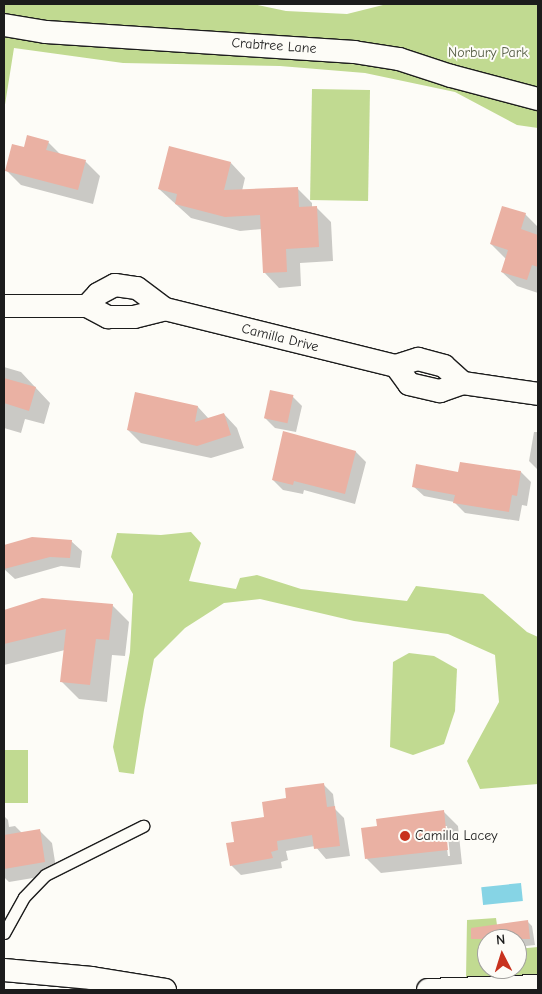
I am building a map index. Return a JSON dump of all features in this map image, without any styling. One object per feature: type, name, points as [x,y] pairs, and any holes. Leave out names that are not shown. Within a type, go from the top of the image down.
[{"type":"street","name":"Crabtree Lane","points":[[4,25],[46,32],[354,52],[399,59],[451,76],[538,100]]},
{"type":"street","name":"Camilla Drive","points":[[87,306],[98,294],[115,285],[137,288],[165,309],[396,366],[409,384],[440,392],[463,383],[538,394]]},
{"type":"street","name":"Camilla Drive","points":[[4,306],[87,306],[108,317],[134,317],[165,309]]},
{"type":"street","points":[[4,970],[92,978],[165,990]]},
{"type":"street","points":[[428,990],[538,986]]},
{"type":"lane","points":[[4,933],[24,897],[45,875],[143,826]]},
{"type":"green space","name":"Norbury Park","points":[[4,4],[253,4],[286,11],[347,14],[387,4],[538,4],[538,128],[517,125],[455,92],[365,73],[280,66],[123,63],[14,48],[4,111]]},
{"type":"green space","points":[[312,89],[370,90],[368,201],[310,200]]},
{"type":"green space","points":[[191,532],[201,543],[189,581],[236,589],[240,578],[257,575],[301,589],[407,601],[416,586],[483,594],[527,632],[538,637],[538,784],[480,789],[467,761],[499,702],[495,655],[448,634],[354,621],[260,599],[224,603],[185,628],[154,659],[134,774],[119,772],[113,747],[130,652],[133,594],[111,557],[117,533],[161,535]]},
{"type":"green space","points":[[409,653],[434,656],[457,669],[455,711],[444,744],[413,755],[390,747],[393,662]]},
{"type":"green space","points":[[4,750],[28,750],[28,803],[4,803]]},
{"type":"green space","points":[[496,918],[498,929],[477,929],[477,978],[466,978],[467,920]]},
{"type":"green space","points":[[538,947],[538,977],[527,977],[527,948]]},
{"type":"water","points":[[521,883],[523,901],[483,905],[481,887]]},
{"type":"building","points":[[27,135],[49,141],[46,150],[86,160],[78,190],[5,171],[12,144],[24,147]]},
{"type":"building","points":[[169,146],[231,162],[224,190],[298,187],[299,207],[317,206],[319,247],[286,249],[287,272],[263,273],[260,215],[225,217],[175,204],[177,194],[158,189]]},
{"type":"building","points":[[502,206],[526,213],[521,229],[538,235],[538,267],[532,265],[527,280],[501,272],[508,250],[490,244]]},
{"type":"building","points":[[4,378],[36,387],[29,411],[4,403]]},
{"type":"building","points":[[270,390],[293,395],[287,423],[264,418]]},
{"type":"building","points":[[135,392],[198,406],[195,422],[224,413],[231,435],[197,446],[127,430]]},
{"type":"building","points":[[283,431],[356,451],[345,494],[294,481],[293,485],[272,480]]},
{"type":"building","points":[[460,462],[521,471],[517,496],[512,495],[509,512],[453,503],[455,495],[412,487],[416,464],[458,472]]},
{"type":"building","points":[[32,537],[72,540],[70,558],[50,557],[4,569],[4,545]]},
{"type":"building","points":[[42,598],[113,604],[109,640],[96,639],[90,685],[60,682],[66,629],[4,644],[4,610]]},
{"type":"building","points":[[324,783],[327,807],[335,806],[340,846],[314,849],[312,835],[277,841],[278,850],[271,852],[273,858],[230,866],[226,843],[234,842],[231,822],[264,817],[262,802],[286,798],[285,788]]},
{"type":"building","name":"Camilla Lacey","points":[[444,810],[448,850],[365,859],[361,828],[377,826],[376,819]]},
{"type":"building","points":[[40,829],[45,862],[4,869],[4,835]]},
{"type":"building","points":[[528,920],[530,939],[527,939],[527,929],[477,929],[477,939],[471,939],[471,928]]},
{"type":"place","name":"Camilla Lacey","points":[[405,836]]}]
